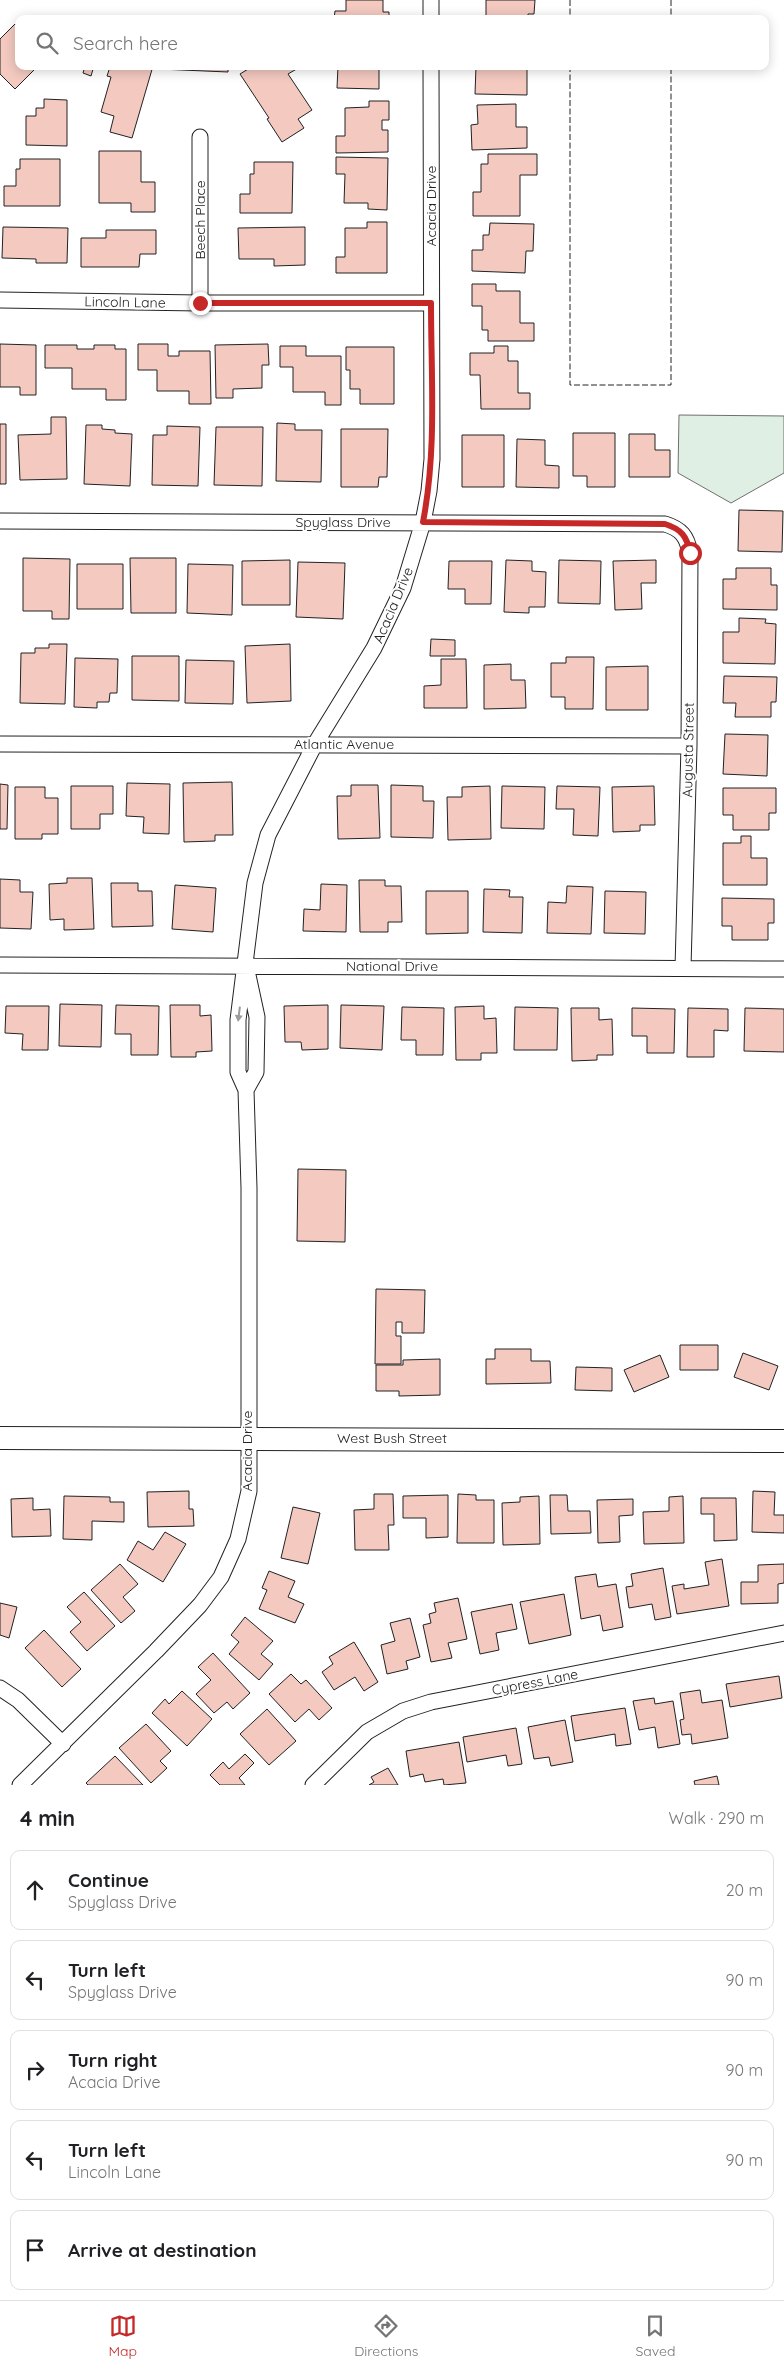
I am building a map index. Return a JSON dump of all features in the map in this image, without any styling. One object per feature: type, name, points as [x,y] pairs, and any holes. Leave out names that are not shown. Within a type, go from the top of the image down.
[{"type":"main road","name":"West Bush Street","points":[[0,1438],[784,1441]]},
{"type":"street","points":[[431,0],[431,15]]},
{"type":"street","name":"Acacia Drive","points":[[20,1785],[156,1651],[200,1604],[221,1577],[238,1539],[244,1514],[248,1491],[249,1188],[246,1090],[238,1072],[238,1020],[246,966],[248,925],[255,883],[268,835],[315,744],[374,648],[403,588],[423,522],[432,460],[431,70]]},
{"type":"street","name":"Beech Place","points":[[200,137],[200,303]]},
{"type":"street","name":"Lincoln Lane","points":[[0,300],[200,303],[431,303]]},
{"type":"street","name":"Spyglass Drive","points":[[0,521],[665,524],[675,527],[683,534]]},
{"type":"street","name":"Augusta Street","points":[[683,534],[688,542],[690,553],[689,746],[683,968]]},
{"type":"street","name":"Atlantic Avenue","points":[[0,744],[689,746]]},
{"type":"street","name":"National Drive","points":[[0,964],[784,969]]},
{"type":"street","name":"Cypress Lane","points":[[313,1785],[367,1732],[404,1711],[431,1702],[784,1633]]},
{"type":"street","points":[[0,1688],[18,1700],[63,1744]]},
{"type":"green space","points":[[679,415],[784,416],[784,473],[731,503],[678,473]]},
{"type":"building","points":[[346,0],[383,0],[383,12],[389,12],[389,15],[334,15],[335,11],[346,11]]},
{"type":"building","points":[[486,0],[535,0],[534,14],[486,15]]},
{"type":"building","points":[[15,24],[15,70],[34,70],[15,89],[0,74],[0,39]]},
{"type":"building","points":[[84,70],[93,70],[91,76],[83,73]]},
{"type":"building","points":[[109,70],[152,70],[132,138],[110,132],[114,116],[101,112],[111,77],[107,76]]},
{"type":"building","points":[[182,70],[228,70],[228,72]]},
{"type":"building","points":[[246,70],[295,70],[288,74],[312,110],[298,119],[304,128],[282,142],[267,119],[269,118],[240,74]]},
{"type":"building","points":[[338,70],[379,70],[379,89],[337,88]]},
{"type":"building","points":[[476,70],[527,70],[527,95],[475,94]]},
{"type":"building","points":[[44,99],[67,100],[67,146],[26,145],[26,116],[36,116],[36,108],[44,108]]},
{"type":"building","points":[[369,101],[389,101],[389,120],[382,120],[382,130],[388,130],[388,152],[336,153],[336,136],[345,136],[345,108],[369,107]]},
{"type":"building","points":[[516,104],[516,127],[527,127],[527,148],[472,150],[471,125],[478,124],[477,105]]},
{"type":"building","points":[[99,151],[141,151],[141,182],[155,182],[155,212],[131,212],[131,203],[99,203]]},
{"type":"building","points":[[488,154],[537,154],[537,175],[520,175],[520,216],[473,216],[473,192],[481,192],[481,164],[488,164]]},
{"type":"building","points":[[336,157],[388,158],[387,210],[368,209],[368,203],[344,203],[345,174],[336,174]]},
{"type":"building","points":[[20,159],[60,159],[60,206],[4,206],[4,186],[16,186],[16,169],[20,169]]},
{"type":"building","points":[[254,162],[293,162],[292,213],[240,213],[240,194],[250,194],[250,174],[254,174]]},
{"type":"building","points":[[367,222],[387,222],[387,273],[336,273],[336,257],[345,257],[345,228],[367,228]]},
{"type":"building","points":[[490,223],[534,224],[533,251],[526,251],[525,273],[472,271],[472,250],[483,250],[483,235],[489,235]]},
{"type":"building","points":[[3,227],[68,228],[67,263],[36,263],[36,259],[2,258]]},
{"type":"building","points":[[305,227],[305,265],[274,266],[274,259],[239,259],[238,228]]},
{"type":"building","points":[[106,230],[156,230],[156,254],[140,254],[139,267],[81,267],[81,238],[106,238]]},
{"type":"building","points":[[472,284],[496,284],[496,291],[520,291],[520,323],[534,323],[534,341],[488,341],[488,330],[482,330],[482,306],[472,306]]},
{"type":"building","points":[[0,344],[36,345],[36,395],[20,395],[20,387],[0,387]]},
{"type":"building","points":[[138,344],[168,344],[168,356],[179,356],[179,351],[210,351],[211,404],[189,404],[189,391],[157,391],[157,370],[138,370]]},
{"type":"building","points":[[268,344],[269,365],[262,365],[262,388],[233,389],[233,398],[216,398],[215,345]]},
{"type":"building","points":[[45,345],[77,345],[77,349],[94,349],[94,345],[115,345],[115,349],[126,349],[126,400],[106,400],[106,389],[72,389],[72,368],[45,368]]},
{"type":"building","points":[[280,346],[306,346],[306,356],[341,356],[341,405],[325,405],[325,392],[293,392],[293,367],[280,367]]},
{"type":"building","points":[[494,346],[508,346],[508,361],[518,361],[518,393],[530,393],[530,409],[481,409],[480,375],[470,375],[470,353],[494,353]]},
{"type":"building","points":[[346,347],[394,347],[394,404],[360,404],[360,389],[350,389],[350,370],[346,370]]},
{"type":"building","points":[[51,417],[66,417],[67,479],[20,480],[18,435],[51,434]]},
{"type":"building","points":[[277,423],[295,424],[295,430],[322,430],[321,482],[276,481]]},
{"type":"building","points":[[0,424],[6,424],[6,484],[0,484]]},
{"type":"building","points":[[86,425],[102,425],[102,429],[115,430],[115,433],[132,434],[130,486],[84,484]]},
{"type":"building","points":[[167,426],[200,427],[198,486],[152,485],[153,435],[167,435]]},
{"type":"building","points":[[216,427],[263,427],[262,486],[214,485]]},
{"type":"building","points":[[341,429],[388,429],[387,477],[379,477],[378,487],[341,487]]},
{"type":"building","points":[[573,433],[615,433],[615,487],[587,487],[587,476],[573,476]]},
{"type":"building","points":[[629,434],[655,434],[655,450],[670,450],[670,477],[629,477]]},
{"type":"building","points":[[462,435],[504,435],[504,487],[462,487]]},
{"type":"building","points":[[517,439],[545,440],[545,465],[559,466],[559,488],[516,487]]},
{"type":"building","points":[[739,510],[783,511],[782,552],[738,551]]},
{"type":"building","points":[[23,558],[70,559],[69,619],[52,619],[52,611],[23,611]]},
{"type":"building","points":[[130,558],[176,558],[176,613],[131,613]]},
{"type":"building","points":[[290,560],[290,605],[242,605],[242,561]]},
{"type":"building","points":[[506,560],[532,561],[532,571],[546,572],[545,607],[529,607],[529,613],[504,612]]},
{"type":"building","points":[[559,560],[601,561],[600,604],[558,603]]},
{"type":"building","points":[[656,560],[656,583],[641,583],[642,609],[615,610],[613,561]]},
{"type":"building","points":[[449,561],[492,561],[491,604],[465,604],[465,589],[448,589]]},
{"type":"building","points":[[298,562],[345,563],[343,619],[296,617]]},
{"type":"building","points":[[77,564],[123,564],[123,609],[77,609]]},
{"type":"building","points":[[188,564],[233,565],[232,615],[187,613]]},
{"type":"building","points":[[736,568],[771,568],[771,585],[777,585],[777,610],[723,609],[723,579],[736,579]]},
{"type":"building","points":[[739,618],[766,619],[765,623],[776,624],[775,664],[723,663],[723,632],[739,632]]},
{"type":"building","points":[[431,639],[455,640],[455,656],[430,656]]},
{"type":"building","points":[[49,644],[67,644],[65,704],[20,703],[21,653],[35,653],[35,648],[49,648]]},
{"type":"building","points":[[290,644],[291,701],[247,703],[245,646]]},
{"type":"building","points":[[132,656],[179,656],[179,701],[132,700]]},
{"type":"building","points":[[566,657],[594,657],[593,709],[565,709],[565,697],[551,697],[551,663],[566,663]]},
{"type":"building","points":[[75,658],[118,659],[117,693],[110,693],[109,702],[97,702],[97,708],[74,707]]},
{"type":"building","points":[[441,659],[466,659],[467,708],[424,708],[424,686],[441,685]]},
{"type":"building","points":[[186,660],[234,661],[233,704],[185,703]]},
{"type":"building","points":[[511,664],[511,680],[525,680],[526,708],[484,709],[484,665]]},
{"type":"building","points":[[648,666],[648,710],[606,710],[606,667]]},
{"type":"building","points":[[724,676],[777,677],[776,702],[771,702],[771,717],[735,717],[736,703],[723,703]]},
{"type":"building","points":[[725,734],[768,735],[767,776],[723,774]]},
{"type":"building","points":[[232,782],[233,835],[215,835],[215,841],[184,842],[183,783]]},
{"type":"building","points":[[127,783],[170,784],[169,834],[143,833],[144,817],[126,816]]},
{"type":"building","points":[[0,784],[8,785],[7,829],[0,829]]},
{"type":"building","points":[[351,785],[378,785],[380,838],[338,839],[337,796],[351,796]]},
{"type":"building","points":[[391,785],[423,786],[423,801],[434,801],[433,838],[391,837]]},
{"type":"building","points":[[71,786],[113,786],[113,814],[100,814],[100,829],[71,829]]},
{"type":"building","points":[[490,786],[491,839],[448,840],[447,797],[462,797],[462,787]]},
{"type":"building","points":[[502,786],[545,787],[544,829],[501,828]]},
{"type":"building","points":[[557,786],[600,787],[598,836],[573,835],[574,809],[556,809]]},
{"type":"building","points":[[654,786],[655,825],[640,825],[640,831],[613,832],[612,787]]},
{"type":"building","points":[[15,787],[45,787],[45,798],[58,798],[58,834],[42,834],[42,839],[15,839]]},
{"type":"building","points":[[723,788],[776,788],[776,813],[769,813],[769,830],[733,830],[733,815],[723,815]]},
{"type":"building","points":[[741,836],[751,836],[751,858],[767,858],[767,885],[723,885],[723,843],[741,843]]},
{"type":"building","points":[[67,878],[92,878],[94,929],[64,930],[64,919],[50,920],[49,884],[67,883]]},
{"type":"building","points":[[0,879],[20,880],[20,892],[33,892],[31,929],[0,928]]},
{"type":"building","points":[[359,880],[385,880],[385,886],[401,886],[402,922],[388,922],[388,932],[360,932]]},
{"type":"building","points":[[111,883],[138,883],[138,891],[152,891],[153,926],[112,927]]},
{"type":"building","points":[[321,884],[347,885],[346,932],[303,931],[304,909],[320,910]]},
{"type":"building","points":[[175,885],[216,888],[213,932],[172,929]]},
{"type":"building","points":[[567,886],[593,887],[591,934],[547,933],[548,902],[566,903]]},
{"type":"building","points":[[484,889],[510,890],[509,897],[523,897],[522,933],[483,932]]},
{"type":"building","points":[[426,891],[468,891],[468,933],[426,934]]},
{"type":"building","points":[[605,891],[646,892],[645,934],[604,933]]},
{"type":"building","points":[[722,898],[774,899],[774,923],[768,923],[768,940],[732,940],[732,926],[722,926]]},
{"type":"building","points":[[60,1004],[102,1005],[101,1047],[59,1046]]},
{"type":"building","points":[[116,1005],[159,1006],[158,1055],[131,1055],[131,1034],[115,1034]]},
{"type":"building","points":[[170,1005],[200,1005],[200,1016],[211,1015],[212,1051],[196,1052],[196,1057],[171,1057]]},
{"type":"building","points":[[328,1005],[328,1049],[302,1050],[301,1042],[285,1042],[284,1006]]},
{"type":"building","points":[[341,1005],[384,1006],[382,1050],[340,1048]]},
{"type":"building","points":[[6,1006],[49,1006],[48,1050],[22,1050],[23,1034],[5,1033]]},
{"type":"building","points":[[484,1006],[484,1019],[496,1018],[497,1053],[481,1053],[481,1060],[456,1060],[455,1007]]},
{"type":"building","points":[[402,1007],[444,1008],[443,1055],[416,1055],[416,1040],[401,1040]]},
{"type":"building","points":[[515,1007],[558,1008],[557,1050],[514,1050]]},
{"type":"building","points":[[571,1008],[599,1008],[599,1020],[612,1019],[613,1055],[597,1055],[597,1060],[572,1061]]},
{"type":"building","points":[[632,1008],[675,1009],[674,1053],[647,1053],[647,1036],[632,1036]]},
{"type":"building","points":[[688,1008],[728,1009],[728,1031],[714,1030],[714,1057],[687,1057]]},
{"type":"building","points":[[745,1008],[784,1009],[784,1052],[744,1051]]},
{"type":"building","points":[[298,1169],[346,1170],[345,1242],[297,1241]]},
{"type":"building","points":[[376,1289],[425,1290],[424,1333],[402,1333],[402,1322],[396,1322],[396,1336],[401,1336],[401,1364],[375,1364]]},
{"type":"building","points":[[680,1345],[718,1345],[718,1370],[680,1370]]},
{"type":"building","points":[[495,1349],[531,1349],[531,1361],[550,1361],[551,1383],[486,1384],[486,1359],[495,1359]]},
{"type":"building","points":[[743,1353],[778,1366],[769,1390],[734,1377]]},
{"type":"building","points":[[660,1355],[669,1377],[634,1392],[624,1370]]},
{"type":"building","points":[[440,1359],[440,1395],[399,1396],[399,1391],[376,1391],[376,1365],[403,1365],[403,1360]]},
{"type":"building","points":[[576,1367],[612,1368],[612,1391],[575,1390]]},
{"type":"building","points":[[189,1491],[189,1509],[193,1509],[194,1526],[148,1527],[147,1492]]},
{"type":"building","points":[[753,1491],[775,1492],[774,1515],[784,1515],[784,1533],[752,1532]]},
{"type":"building","points":[[374,1494],[393,1494],[394,1525],[388,1525],[389,1550],[355,1550],[354,1510],[374,1509]]},
{"type":"building","points":[[458,1494],[476,1495],[476,1500],[494,1500],[494,1543],[457,1543]]},
{"type":"building","points":[[448,1495],[448,1537],[426,1538],[426,1518],[403,1518],[403,1496]]},
{"type":"building","points":[[550,1495],[567,1495],[568,1511],[590,1511],[591,1533],[551,1534]]},
{"type":"building","points":[[64,1496],[110,1497],[110,1502],[124,1502],[124,1522],[92,1521],[92,1540],[63,1539]]},
{"type":"building","points":[[539,1496],[540,1544],[503,1545],[502,1503],[520,1502],[520,1497]]},
{"type":"building","points":[[683,1496],[684,1543],[644,1544],[643,1512],[669,1511],[669,1497]]},
{"type":"building","points":[[33,1498],[33,1510],[50,1509],[51,1536],[12,1537],[11,1499]]},
{"type":"building","points":[[701,1498],[736,1498],[737,1540],[714,1541],[714,1514],[701,1514]]},
{"type":"building","points":[[633,1499],[633,1515],[619,1516],[620,1542],[598,1543],[597,1500]]},
{"type":"building","points":[[293,1507],[320,1513],[308,1564],[281,1558]]},
{"type":"building","points":[[165,1532],[186,1544],[163,1582],[127,1560],[138,1541],[153,1550]]},
{"type":"building","points":[[722,1559],[729,1606],[677,1614],[672,1586],[684,1584],[684,1589],[709,1585],[705,1562]]},
{"type":"building","points":[[120,1564],[138,1584],[123,1597],[135,1611],[121,1623],[91,1590]]},
{"type":"building","points":[[784,1564],[784,1583],[778,1584],[778,1603],[741,1604],[741,1582],[758,1582],[758,1565]]},
{"type":"building","points":[[663,1568],[671,1617],[655,1620],[652,1604],[629,1608],[626,1587],[633,1586],[631,1574]]},
{"type":"building","points":[[269,1571],[295,1581],[288,1597],[304,1604],[295,1623],[259,1609],[267,1590],[262,1588]]},
{"type":"building","points":[[596,1574],[598,1587],[616,1584],[623,1627],[603,1631],[600,1615],[581,1619],[575,1577]]},
{"type":"building","points":[[84,1592],[115,1626],[87,1651],[70,1632],[81,1622],[67,1607]]},
{"type":"building","points":[[564,1594],[571,1635],[529,1644],[520,1602]]},
{"type":"building","points":[[458,1598],[467,1639],[448,1643],[452,1658],[431,1662],[423,1625],[431,1623],[429,1614],[436,1612],[434,1603]]},
{"type":"building","points":[[0,1603],[17,1607],[9,1638],[0,1635]]},
{"type":"building","points":[[512,1604],[517,1629],[496,1633],[499,1650],[480,1654],[471,1612]]},
{"type":"building","points":[[245,1617],[273,1641],[261,1654],[273,1664],[259,1680],[229,1654],[239,1642],[231,1635]]},
{"type":"building","points":[[410,1618],[420,1657],[406,1661],[408,1669],[387,1674],[381,1645],[395,1641],[390,1623]]},
{"type":"building","points":[[44,1630],[81,1669],[62,1687],[25,1648]]},
{"type":"building","points":[[354,1642],[378,1682],[364,1691],[355,1677],[334,1690],[322,1672],[333,1664],[329,1657]]},
{"type":"building","points":[[213,1653],[250,1693],[233,1709],[227,1702],[214,1713],[196,1694],[211,1680],[198,1667]]},
{"type":"building","points":[[291,1674],[301,1684],[306,1680],[332,1708],[319,1720],[309,1709],[295,1722],[269,1694]]},
{"type":"building","points":[[779,1676],[782,1698],[730,1707],[726,1684]]},
{"type":"building","points":[[700,1690],[702,1703],[722,1700],[728,1738],[692,1744],[691,1734],[682,1735],[680,1720],[684,1719],[680,1693]]},
{"type":"building","points":[[182,1691],[212,1719],[187,1746],[152,1713],[165,1699],[169,1704]]},
{"type":"building","points":[[654,1698],[655,1704],[673,1701],[680,1744],[658,1748],[655,1727],[639,1730],[633,1701]]},
{"type":"building","points":[[625,1708],[631,1744],[616,1746],[615,1734],[575,1741],[571,1716]]},
{"type":"building","points":[[267,1709],[296,1741],[269,1765],[240,1734]]},
{"type":"building","points":[[565,1720],[573,1762],[551,1766],[549,1757],[534,1759],[528,1727]]},
{"type":"building","points":[[146,1724],[171,1751],[160,1761],[167,1768],[151,1783],[119,1748]]},
{"type":"building","points":[[516,1728],[522,1764],[508,1766],[506,1755],[467,1762],[463,1737]]},
{"type":"building","points":[[459,1742],[466,1783],[444,1785],[443,1779],[425,1782],[423,1774],[410,1777],[406,1751]]},
{"type":"building","points":[[245,1754],[254,1763],[239,1778],[245,1785],[220,1785],[210,1775],[223,1762],[229,1769]]},
{"type":"building","points":[[115,1756],[143,1785],[88,1785],[86,1783]]},
{"type":"building","points":[[388,1768],[398,1785],[369,1785],[374,1782],[371,1777]]},
{"type":"building","points":[[717,1776],[719,1785],[695,1785],[694,1781]]},
{"type":"fence","points":[[570,0],[570,15]]},
{"type":"fence","points":[[671,0],[671,15]]},
{"type":"fence","points":[[570,70],[570,385],[671,385],[671,70]]},
{"type":"route","points":[[200,303],[431,303],[432,460],[423,522],[665,524],[675,527],[683,534],[688,542],[690,553]]}]
